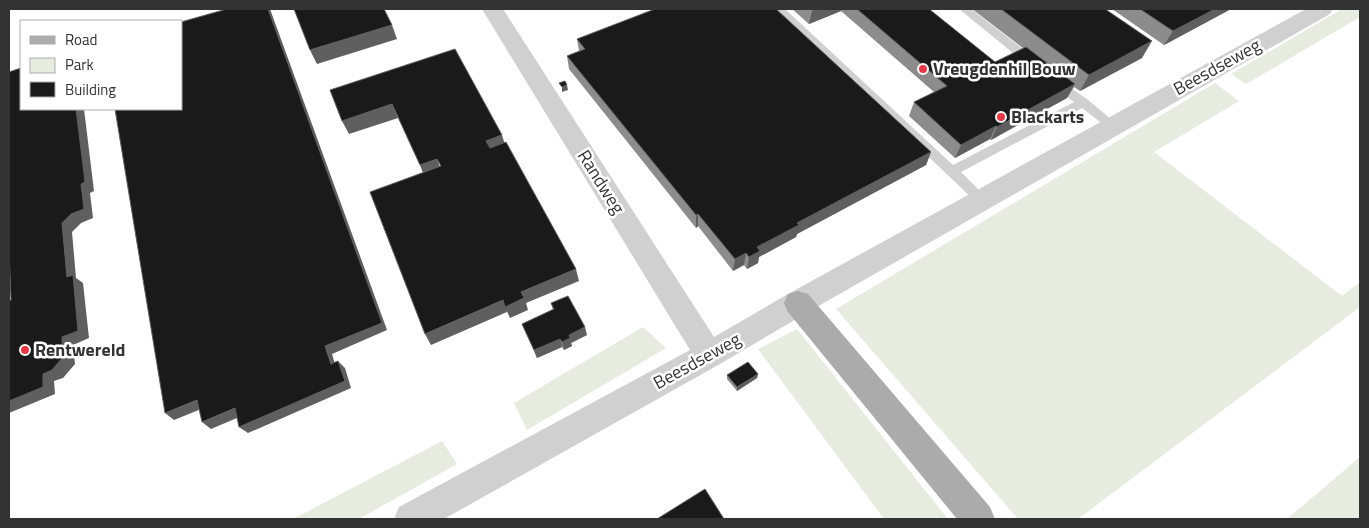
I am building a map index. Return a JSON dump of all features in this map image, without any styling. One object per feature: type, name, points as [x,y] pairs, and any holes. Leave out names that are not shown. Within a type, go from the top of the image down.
[{"type":"main road","points":[[798,303],[978,519]]},
{"type":"street","name":"Randweg","points":[[493,9],[709,355]]},
{"type":"street","name":"Beesdseweg","points":[[410,519],[709,355],[982,199],[1322,9]]},
{"type":"lane","points":[[780,9],[982,199]]},
{"type":"lane","points":[[964,9],[1113,126]]},
{"type":"lane","points":[[952,171],[1083,102]]},
{"type":"green space","points":[[1342,9],[1360,9],[1360,17],[1246,84],[1231,74]]},
{"type":"green space","points":[[1215,83],[1239,101],[1154,152],[1342,296],[1360,282],[1360,307],[1078,519],[1018,519],[836,309]]},
{"type":"green space","points":[[643,327],[666,348],[527,430],[514,403]]},
{"type":"green space","points":[[797,329],[948,519],[884,519],[758,349]]},
{"type":"green space","points":[[442,441],[457,464],[359,519],[293,519]]},
{"type":"green space","points":[[1360,457],[1360,519],[1287,519]]},
{"type":"building","points":[[227,9],[268,9],[382,323],[325,346],[331,364],[338,361],[345,381],[239,427],[235,408],[202,422],[197,400],[165,413],[115,110],[182,110],[182,22]]},
{"type":"building","points":[[294,9],[384,9],[392,25],[310,50]]},
{"type":"building","points":[[655,9],[776,9],[931,152],[797,223],[799,225],[757,247],[760,251],[749,257],[746,253],[735,259],[698,214],[696,215],[567,56],[585,49],[577,39]]},
{"type":"building","points":[[857,9],[929,9],[995,62],[1026,47],[1075,84],[961,145],[914,102],[947,86]]},
{"type":"building","points":[[1001,9],[1105,9],[1152,41],[1089,75]]},
{"type":"building","points":[[1140,9],[1215,9],[1173,31]]},
{"type":"building","points":[[455,49],[502,135],[486,141],[490,148],[506,142],[576,269],[521,292],[524,298],[505,307],[503,300],[425,334],[370,192],[441,166],[437,159],[420,165],[392,104],[342,121],[330,90]]},
{"type":"building","points":[[20,68],[20,110],[76,110],[85,182],[81,184],[84,209],[71,214],[62,223],[67,277],[73,275],[78,331],[62,337],[63,357],[52,370],[43,374],[43,387],[9,401],[9,301],[11,300],[9,251],[9,72]]},
{"type":"building","points":[[565,81],[567,85],[562,87],[559,83]]},
{"type":"building","points":[[568,296],[585,327],[569,335],[570,338],[562,342],[560,339],[534,350],[522,324],[554,309],[551,303]]},
{"type":"building","points":[[748,362],[758,374],[737,387],[727,375]]},
{"type":"building","points":[[705,489],[724,519],[657,519]]},
{"type":"place","name":"Vreugdenhil Bouw","points":[[923,69]]},
{"type":"place","name":"Blackarts","points":[[1001,117]]},
{"type":"place","name":"Rentwereld","points":[[25,350]]}]
